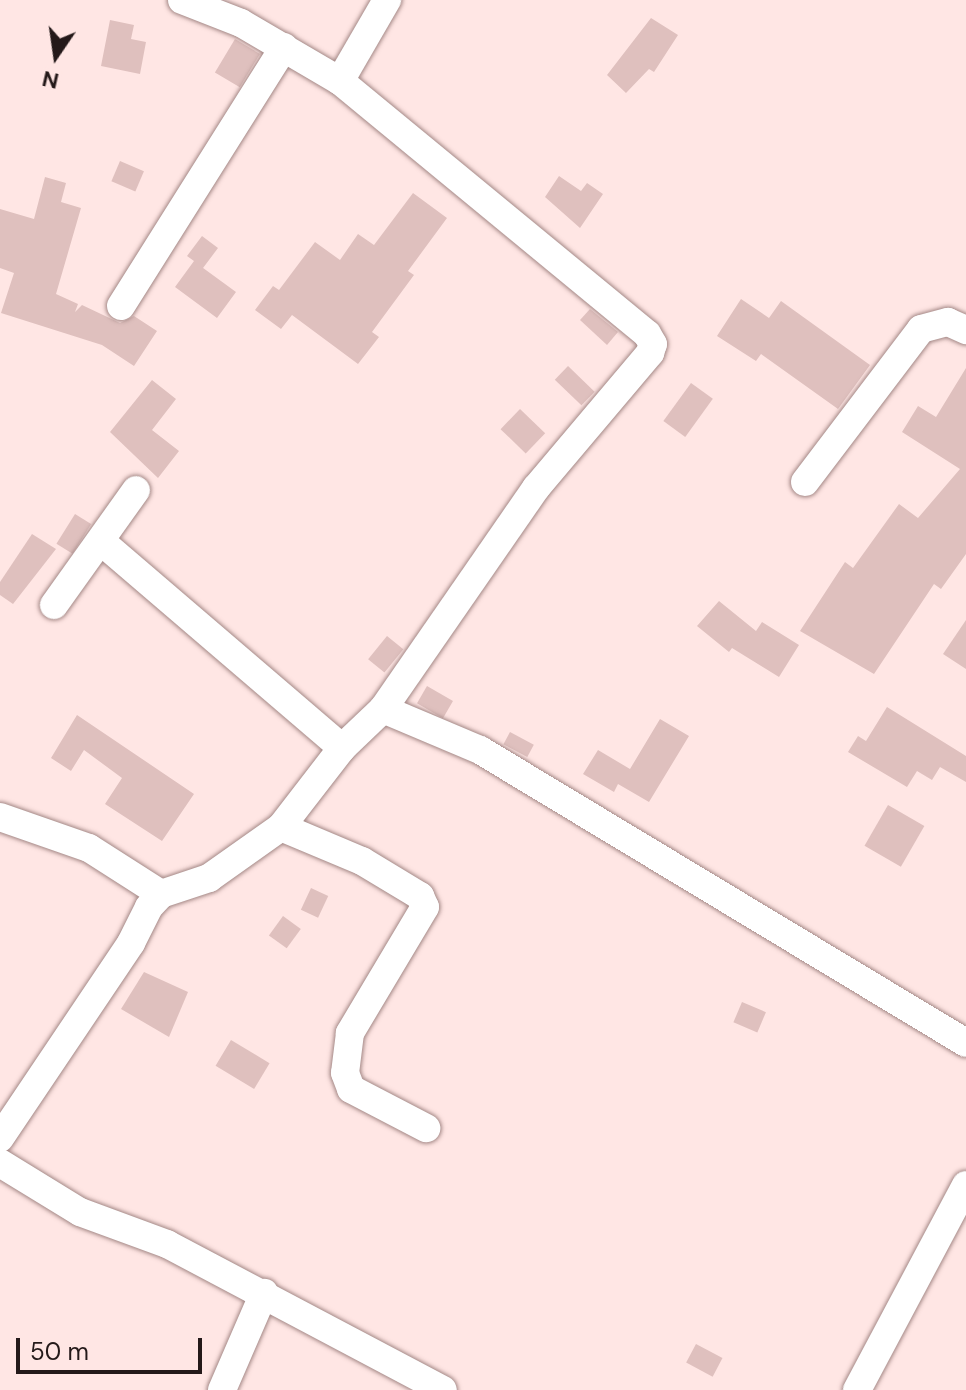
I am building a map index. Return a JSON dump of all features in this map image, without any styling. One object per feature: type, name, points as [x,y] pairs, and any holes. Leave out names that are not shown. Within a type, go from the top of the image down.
[{"type":"street","points":[[0,1138],[161,894],[209,878],[281,827],[342,748],[383,709],[536,488],[636,373],[653,344],[340,81],[284,47],[182,0]]},
{"type":"street","points":[[340,81],[387,0]]},
{"type":"street","points":[[121,306],[284,47]]},
{"type":"street","points":[[805,482],[921,329],[948,322],[966,330]]},
{"type":"street","points":[[54,605],[103,543],[136,490]]},
{"type":"street","points":[[103,543],[342,748]]},
{"type":"street","points":[[383,709],[480,750],[966,1043]]},
{"type":"street","points":[[0,817],[89,848],[161,894]]},
{"type":"street","points":[[281,827],[362,861],[420,896],[425,907],[350,1033],[345,1073],[351,1089],[426,1128]]},
{"type":"street","points":[[0,1163],[80,1212],[167,1244],[443,1390]]},
{"type":"street","points":[[857,1390],[966,1185]]},
{"type":"street","points":[[222,1390],[264,1293]]},
{"type":"building","points":[[651,18],[678,35],[654,72],[649,69],[626,93],[607,75]]},
{"type":"building","points":[[110,20],[134,25],[131,39],[146,42],[140,74],[101,66]]},
{"type":"building","points":[[235,39],[260,54],[240,87],[215,72]]},
{"type":"building","points":[[120,161],[144,171],[135,191],[111,181]]},
{"type":"building","points":[[559,176],[581,191],[587,183],[603,194],[580,228],[545,197]]},
{"type":"building","points":[[45,177],[66,183],[61,202],[81,208],[56,294],[78,304],[75,312],[82,305],[120,323],[134,316],[157,331],[134,366],[102,345],[1,313],[14,273],[0,268],[0,209],[34,219]]},
{"type":"building","points":[[413,193],[447,218],[408,271],[414,275],[372,332],[379,337],[358,364],[292,315],[281,329],[255,310],[273,286],[279,290],[315,242],[340,260],[358,234],[374,245]]},
{"type":"building","points":[[202,236],[218,248],[203,268],[236,292],[217,318],[175,287],[194,261],[187,256]]},
{"type":"building","points":[[741,299],[769,318],[781,301],[870,365],[838,409],[761,354],[756,361],[717,336]]},
{"type":"building","points":[[590,309],[618,332],[607,345],[580,320]]},
{"type":"building","points":[[568,366],[595,392],[581,405],[555,380]]},
{"type":"building","points":[[966,368],[966,554],[941,589],[934,584],[874,674],[800,631],[845,562],[853,568],[899,504],[918,518],[960,469],[902,432],[918,406],[936,417]]},
{"type":"building","points":[[152,380],[176,399],[152,430],[179,451],[158,478],[110,432]]},
{"type":"building","points":[[691,383],[713,399],[685,437],[663,421]]},
{"type":"building","points":[[520,409],[545,433],[526,453],[501,429]]},
{"type":"building","points":[[75,514],[91,524],[73,554],[56,544]]},
{"type":"building","points":[[32,534],[56,549],[13,604],[0,595],[0,582]]},
{"type":"building","points":[[719,601],[756,631],[762,622],[799,645],[779,677],[732,648],[729,652],[697,626]]},
{"type":"building","points":[[966,620],[966,669],[943,654]]},
{"type":"building","points":[[387,636],[403,649],[384,673],[368,659]]},
{"type":"building","points":[[427,686],[453,701],[443,718],[417,703]]},
{"type":"building","points":[[887,707],[966,756],[966,782],[940,767],[932,780],[917,771],[907,787],[848,752],[858,736],[866,741]]},
{"type":"building","points":[[77,715],[194,794],[162,841],[105,804],[122,778],[84,750],[71,771],[51,758]]},
{"type":"building","points":[[660,719],[689,736],[649,802],[618,784],[614,792],[583,774],[598,750],[630,769]]},
{"type":"building","points":[[510,732],[534,745],[527,757],[503,744]]},
{"type":"building","points":[[888,805],[924,826],[901,867],[864,846]]},
{"type":"building","points":[[311,888],[328,896],[318,918],[301,910]]},
{"type":"building","points":[[283,916],[301,929],[287,948],[269,935]]},
{"type":"building","points":[[144,972],[188,992],[169,1037],[121,1009]]},
{"type":"building","points":[[742,1002],[766,1012],[757,1032],[733,1022]]},
{"type":"building","points":[[231,1040],[270,1063],[254,1089],[216,1066]]},
{"type":"building","points":[[696,1344],[722,1358],[713,1377],[686,1363]]}]
